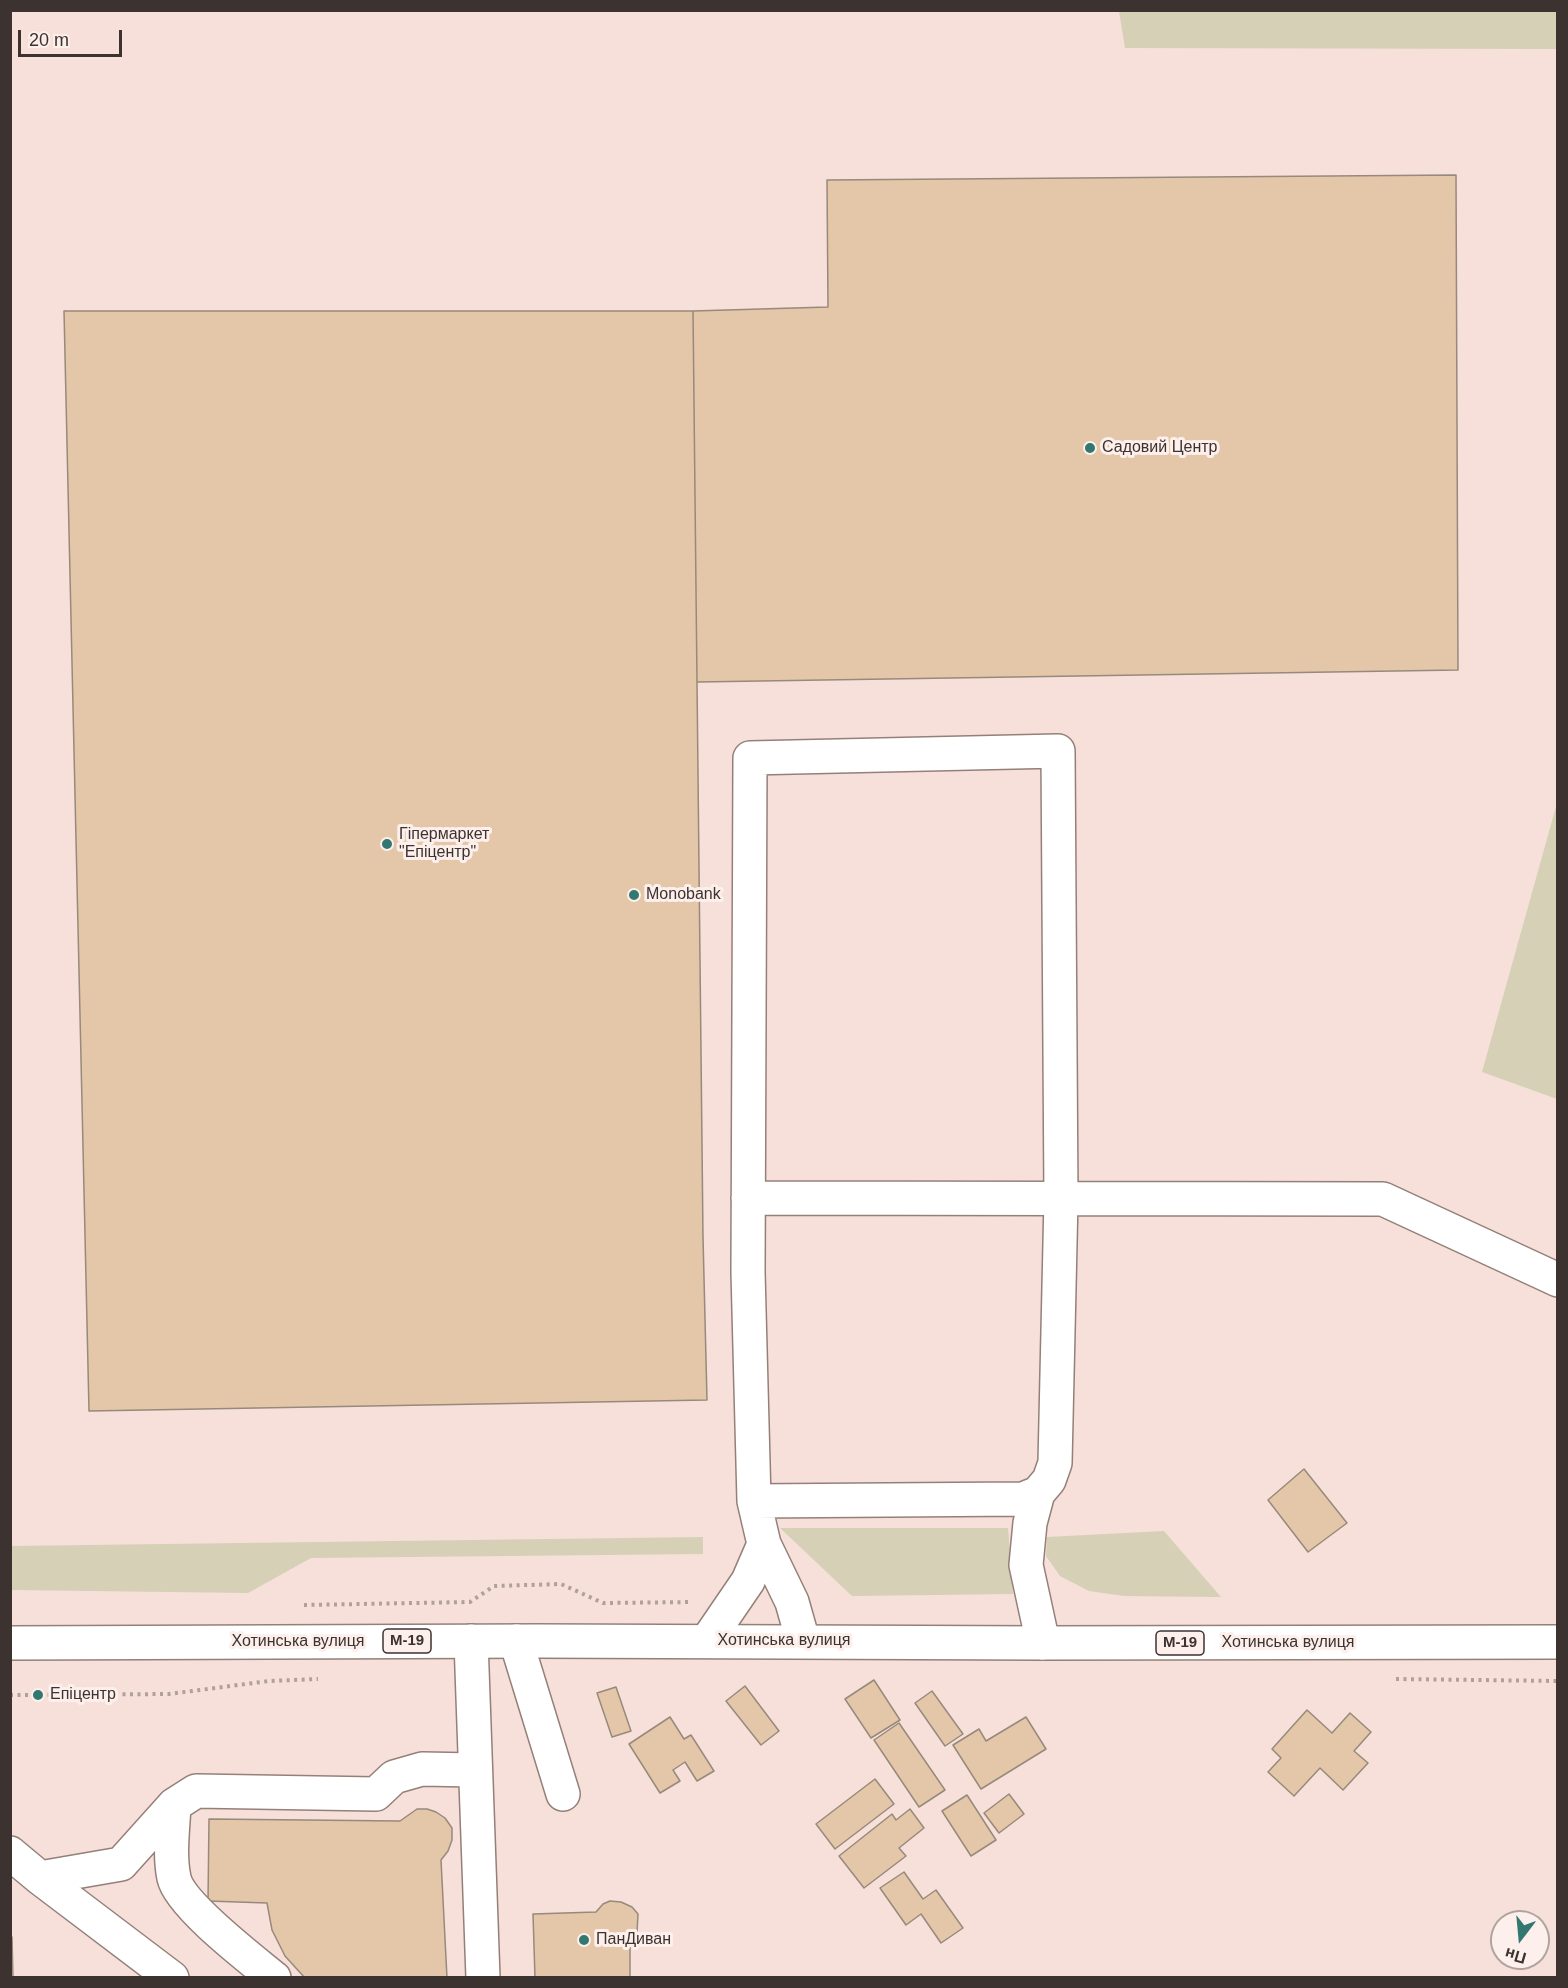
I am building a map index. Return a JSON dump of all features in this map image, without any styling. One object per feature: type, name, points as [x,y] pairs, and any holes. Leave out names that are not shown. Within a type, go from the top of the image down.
[{"type":"main road","points":[[803,1641],[792,1602],[764,1544],[754,1501],[748,1198],[750,758],[1058,751],[1060,1199],[1055,1463],[1049,1480],[1038,1493],[1030,1523],[1026,1565],[1043,1643]]},
{"type":"main road","points":[[748,1198],[1383,1199],[1557,1280]]},
{"type":"main road","points":[[754,1501],[1023,1499],[1038,1493]]},
{"type":"main road","points":[[707,1641],[748,1581],[764,1544]]},
{"type":"main road","points":[[471,1641],[483,1977]]},
{"type":"main road","points":[[516,1641],[563,1794]]},
{"type":"main road","name":"Хотинська вулиця","points":[[10,1643],[1557,1642]]},
{"type":"main road","points":[[40,1878],[121,1864],[174,1804],[196,1791],[376,1794],[394,1778],[422,1769],[475,1770]]},
{"type":"main road","points":[[174,1804],[173,1868],[178,1890],[208,1922],[274,1977]]},
{"type":"main road","points":[[10,1853],[172,1977]]},
{"type":"path","points":[[296,1605],[470,1602],[494,1586],[561,1584],[603,1603],[734,1602]]},
{"type":"path","points":[[10,1695],[169,1694],[269,1681],[326,1679]]},
{"type":"path","points":[[1392,1679],[1557,1681]]},
{"type":"shaded area","points":[[1119,11],[1557,11],[1557,49],[1125,48]]},
{"type":"shaded area","points":[[1557,803],[1558,1099],[1482,1072]]},
{"type":"shaded area","points":[[780,1528],[1008,1528],[1013,1594],[852,1596]]},
{"type":"shaded area","points":[[1164,1531],[1221,1597],[1124,1596],[1089,1591],[1060,1576],[1046,1556],[1047,1537]]},
{"type":"shaded area","points":[[703,1537],[703,1554],[311,1558],[248,1593],[11,1590],[11,1546]]},
{"type":"building","points":[[1456,175],[1458,670],[697,682],[693,311],[828,307],[827,180]]},
{"type":"building","points":[[64,311],[693,311],[703,1237],[707,1400],[89,1411]]},
{"type":"building","points":[[1304,1469],[1347,1523],[1308,1552],[1268,1500]]},
{"type":"building","points":[[874,1680],[900,1720],[871,1738],[845,1699]]},
{"type":"building","points":[[745,1686],[779,1731],[761,1745],[726,1701]]},
{"type":"building","points":[[616,1687],[631,1731],[612,1737],[597,1693]]},
{"type":"building","points":[[932,1691],[963,1734],[945,1746],[915,1703]]},
{"type":"building","points":[[1307,1710],[1332,1733],[1350,1713],[1371,1732],[1354,1751],[1368,1763],[1343,1790],[1320,1768],[1294,1796],[1268,1772],[1281,1758],[1272,1749]]},
{"type":"building","points":[[670,1717],[684,1739],[691,1735],[714,1771],[697,1781],[685,1762],[673,1770],[680,1781],[660,1793],[629,1744]]},
{"type":"building","points":[[1026,1717],[1046,1749],[981,1789],[953,1745],[979,1729],[986,1741]]},
{"type":"building","points":[[899,1723],[945,1790],[919,1807],[874,1740]]},
{"type":"building","points":[[875,1779],[894,1804],[835,1849],[816,1824]]},
{"type":"building","points":[[1009,1794],[1024,1814],[999,1833],[984,1813]]},
{"type":"building","points":[[967,1795],[996,1840],[971,1856],[942,1811]]},
{"type":"building","points":[[417,1809],[436,1812],[445,1818],[452,1828],[452,1840],[441,1860],[447,1978],[305,1978],[285,1956],[272,1930],[267,1903],[208,1901],[209,1819],[400,1821]]},
{"type":"building","points":[[910,1809],[924,1828],[899,1848],[906,1856],[864,1888],[839,1856],[892,1814],[896,1820]]},
{"type":"building","points":[[904,1872],[923,1899],[936,1890],[963,1928],[941,1943],[921,1914],[906,1925],[880,1888]]},
{"type":"building","name":"ПанДиван","points":[[610,1901],[621,1902],[632,1907],[638,1914],[637,1933],[630,1947],[630,1978],[535,1978],[533,1914],[596,1912],[603,1904]]},
{"type":"building","points":[[10,1937],[12,1937],[13,1978],[10,1978]]},
{"type":"place","name":"Садовий Центр","points":[[1090,448]]},
{"type":"place","name":"Гіпермаркет \"Епіцентр\"","points":[[387,844]]},
{"type":"place","name":"Monobank","points":[[634,895]]},
{"type":"place","name":"Епіцентр","points":[[38,1695]]},
{"type":"place","name":"ПанДиван","points":[[584,1940]]}]
